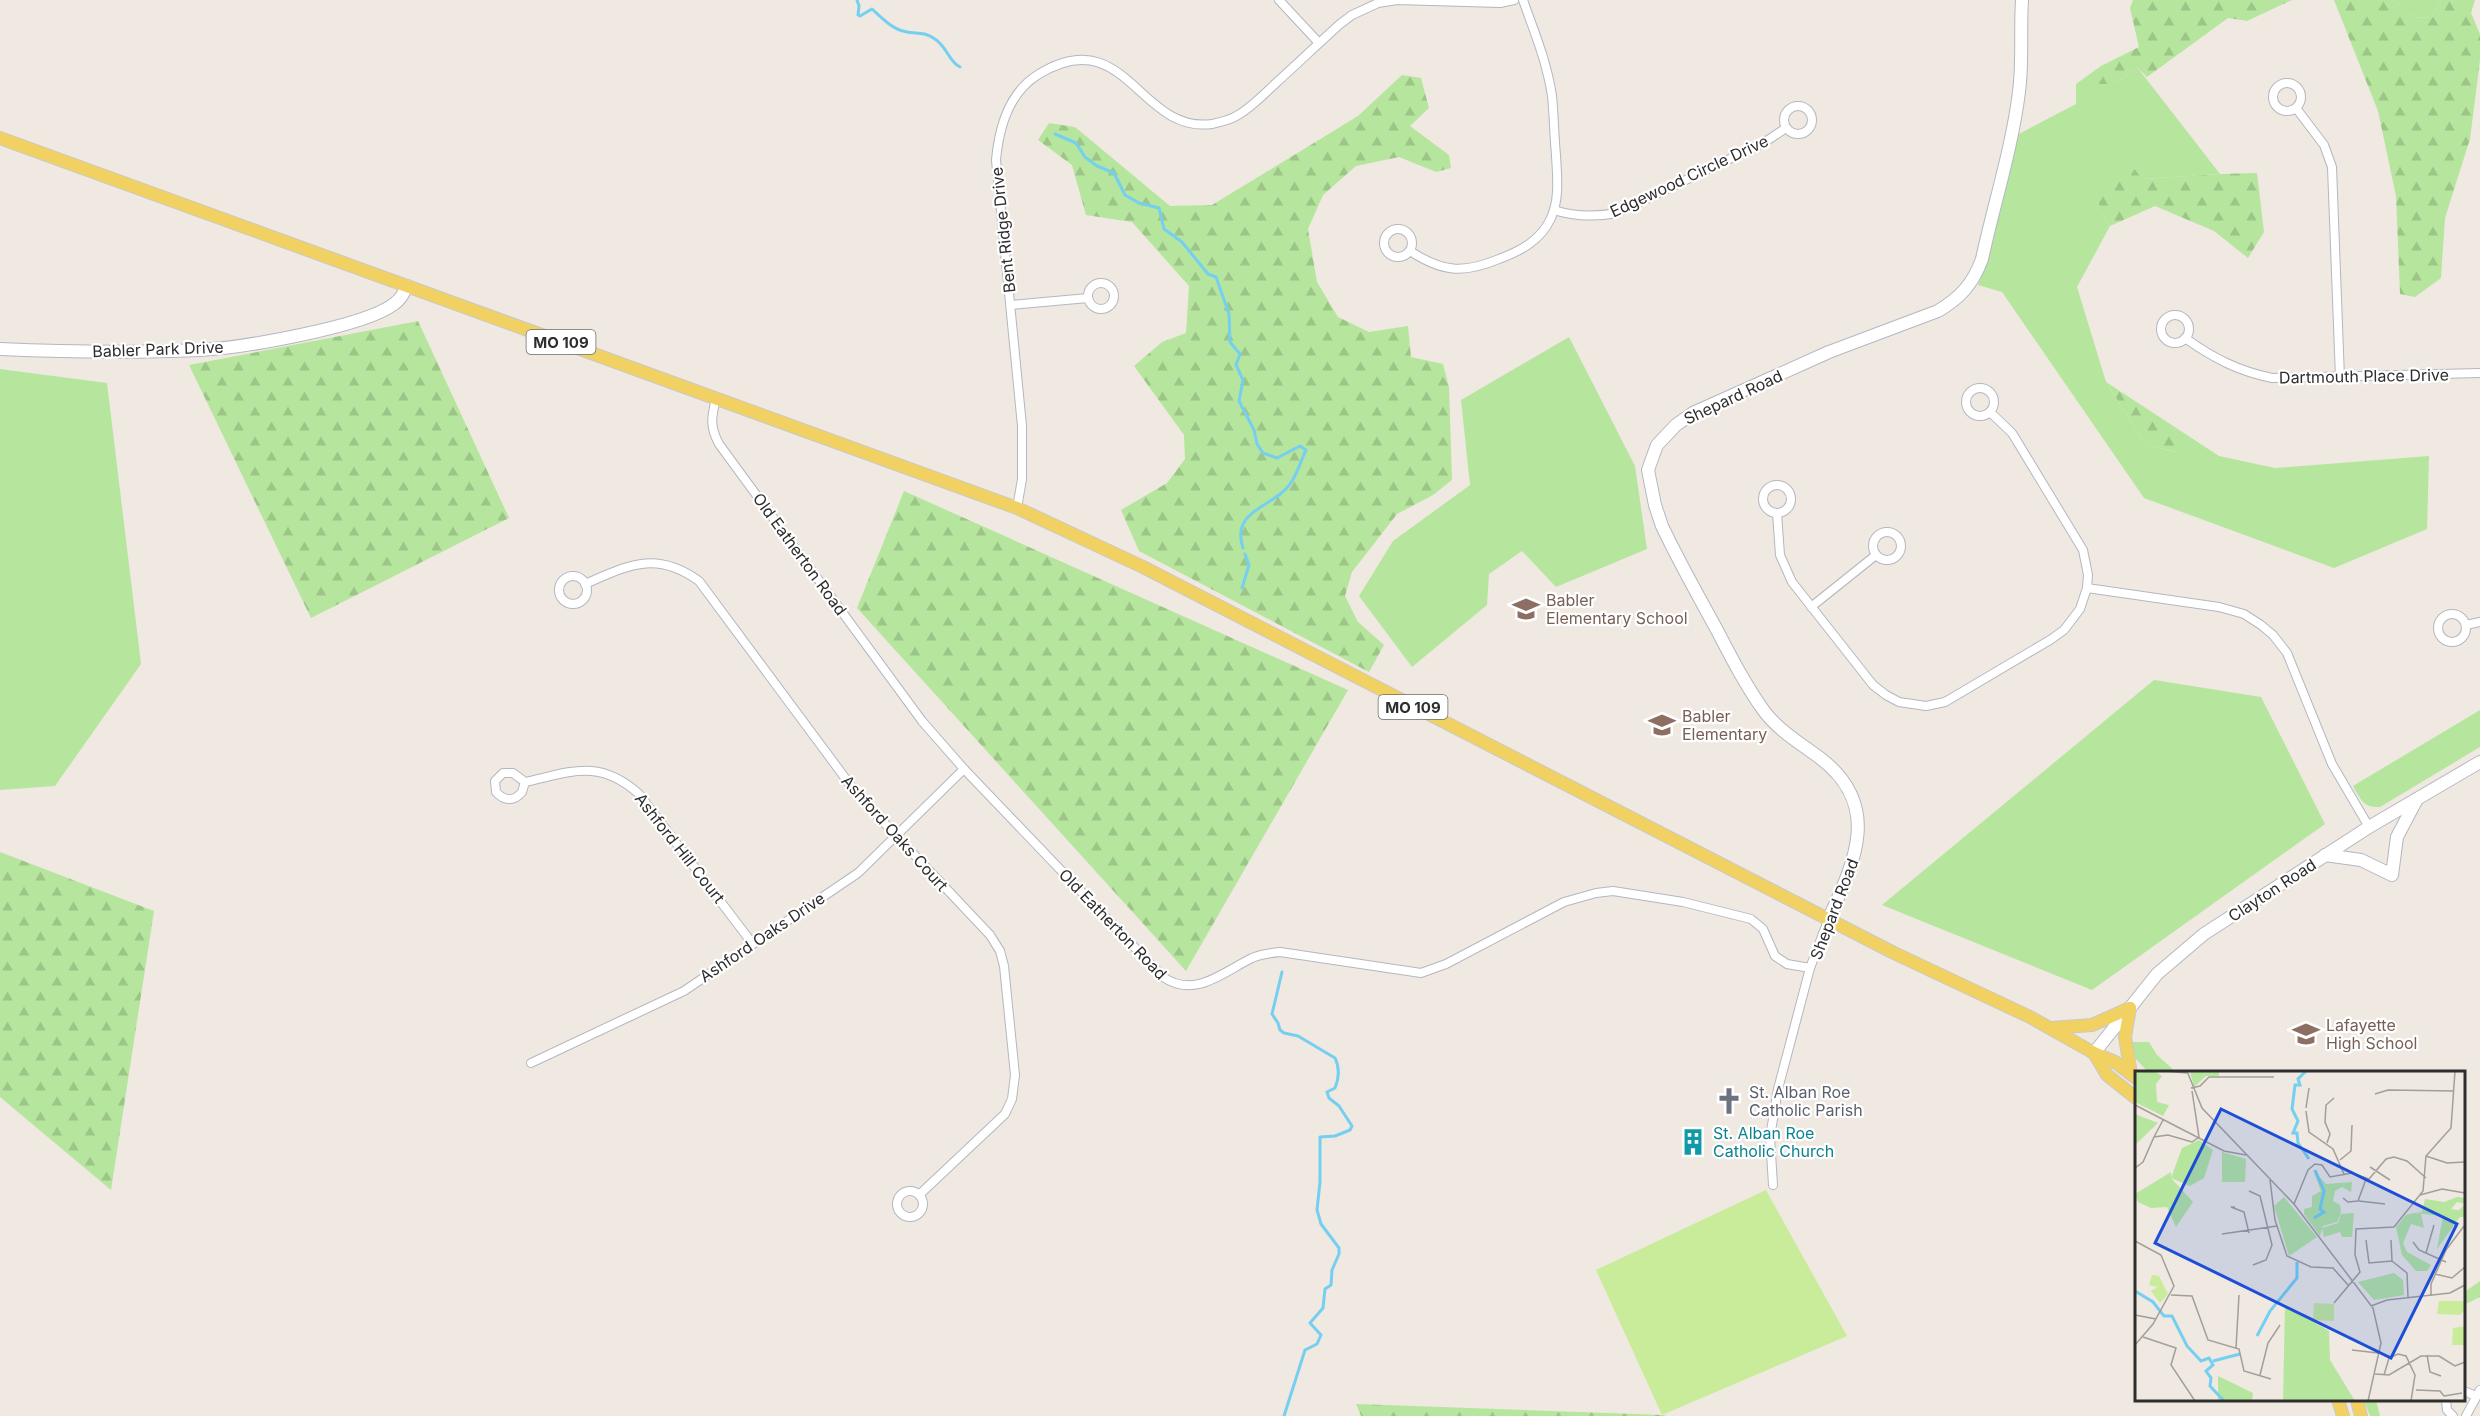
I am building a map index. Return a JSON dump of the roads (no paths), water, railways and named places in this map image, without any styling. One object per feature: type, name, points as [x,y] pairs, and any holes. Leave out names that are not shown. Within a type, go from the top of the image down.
[{"type":"main road","name":"MO 109","points":[[0,138],[1017,508],[1133,562],[1894,953],[2051,1028],[2094,1053],[2115,1062],[2134,1076]]},
{"type":"main road","points":[[2051,1028],[2092,1025],[2130,1008]]},
{"type":"main road","points":[[2130,1008],[2125,1037],[2134,1076]]},
{"type":"main road","name":"MO 109","points":[[2094,1053],[2107,1075],[2135,1097]]},
{"type":"main road","points":[[2338,1401],[2343,1416]]},
{"type":"main road","points":[[2357,1401],[2361,1416]]},
{"type":"street","points":[[1279,0],[1319,43]]},
{"type":"street","name":"Bent Ridge Drive","points":[[1017,508],[1023,479],[1024,452],[996,160],[998,138],[1005,116],[1029,81],[1061,63],[1079,60],[1097,62],[1113,68],[1130,79],[1160,110],[1191,123],[1210,124],[1238,115],[1352,15],[1378,3],[1405,0],[1500,3],[1514,0]]},
{"type":"street","points":[[1410,251],[1430,264],[1444,268],[1462,270],[1482,267],[1528,245],[1539,235],[1554,210],[1558,189],[1552,96],[1541,48],[1523,0]]},
{"type":"street","name":"Shepard Road","points":[[1773,1185],[1770,1157],[1772,1118],[1783,1068],[1810,968],[1847,878],[1857,849],[1859,831],[1852,798],[1844,782],[1821,759],[1780,728],[1750,691],[1662,526],[1648,470],[1653,454],[1663,436],[1693,413],[1829,352],[1938,311],[1967,290],[1982,259],[2019,94],[2022,58],[2022,0]]},
{"type":"street","points":[[2296,108],[2324,144],[2332,167],[2340,378]]},
{"type":"street","name":"Edgewood Circle Drive","points":[[1554,210],[1566,214],[1598,217],[1617,213],[1765,142],[1786,128]]},
{"type":"street","name":"Babler Park Drive","points":[[0,349],[201,350],[226,347],[312,331],[377,314],[401,298],[406,286]]},
{"type":"street","points":[[1011,305],[1088,298]]},
{"type":"street","name":"Dartmouth Place Drive","points":[[2186,338],[2224,363],[2253,374],[2283,379],[2480,373]]},
{"type":"street","name":"Old Eatherton Road","points":[[716,399],[711,420],[712,431],[720,444],[922,721],[964,769],[1163,977],[1182,985],[1205,983],[1216,980],[1252,958],[1266,953],[1280,952],[1420,973],[1446,964],[1563,902],[1613,891],[1683,902],[1751,919],[1763,929],[1775,956],[1787,964],[1810,968]]},
{"type":"street","points":[[1777,513],[1778,540],[1782,561],[1797,590],[1880,691],[1899,702],[1926,706],[1954,698],[2064,630],[2080,609],[2087,588],[2086,563],[2078,540],[2012,434],[1990,412]]},
{"type":"street","points":[[1811,607],[1876,555]]},
{"type":"street","name":"Ashford Oaks Court","points":[[585,584],[626,566],[650,562],[677,566],[699,580],[857,794],[895,837],[990,935],[1000,951],[1004,966],[1016,1075],[1012,1099],[1005,1114],[919,1195]]},
{"type":"street","points":[[2087,588],[2219,608],[2244,615],[2273,635],[2287,653],[2332,764],[2369,827]]},
{"type":"street","points":[[2466,625],[2480,622]]},
{"type":"street","name":"Clayton Road","points":[[2094,1053],[2157,974],[2204,934],[2369,827],[2480,762]]},
{"type":"street","name":"Ashford Hill Court","points":[[525,782],[590,769],[602,771],[626,782],[639,794],[752,943]]},
{"type":"street","name":"Ashford Oaks Drive","points":[[531,1063],[684,991],[858,873],[964,769]]},
{"type":"street","points":[[2325,855],[2361,860],[2392,875],[2397,837],[2418,798]]},
{"type":"street","points":[[2466,1416],[2478,1393]]},
{"type":"street","points":[[2446,1401],[2447,1410],[2453,1416]]},
{"type":"waterway","points":[[857,0],[858,15],[872,9],[899,30],[930,36],[943,46],[953,62],[960,67]]},
{"type":"waterway","points":[[1055,134],[1076,143],[1085,157],[1097,166],[1114,173],[1125,195],[1139,203],[1159,208],[1164,229],[1182,242],[1208,274],[1216,277],[1229,314],[1230,342],[1240,354],[1236,365],[1243,380],[1239,401],[1254,430],[1257,444],[1263,453],[1277,458],[1300,446],[1306,450],[1294,477],[1285,490],[1249,516],[1243,524],[1241,535],[1243,548]]},
{"type":"waterway","points":[[1242,588],[1249,565],[1245,554]]},
{"type":"waterway","points":[[1282,972],[1272,1014],[1284,1033],[1298,1036],[1335,1058],[1338,1069],[1337,1080],[1335,1088],[1327,1092],[1329,1098],[1339,1106],[1352,1126],[1350,1130],[1335,1136],[1320,1137],[1320,1182],[1317,1210],[1321,1224],[1339,1248],[1339,1254],[1332,1270],[1331,1285],[1325,1289],[1323,1308],[1310,1323],[1321,1335],[1317,1344],[1305,1350],[1284,1416]]},
{"type":"place","name":"Babler Elementary School","points":[[1526,609]]},
{"type":"place","name":"Babler Elementary","points":[[1662,725]]},
{"type":"place","name":"Lafayette High School","points":[[2306,1034]]},
{"type":"place","name":"St. Alban Roe Catholic Parish","points":[[1729,1101]]},
{"type":"place","name":"St. Alban Roe Catholic Church","points":[[1693,1142]]}]
